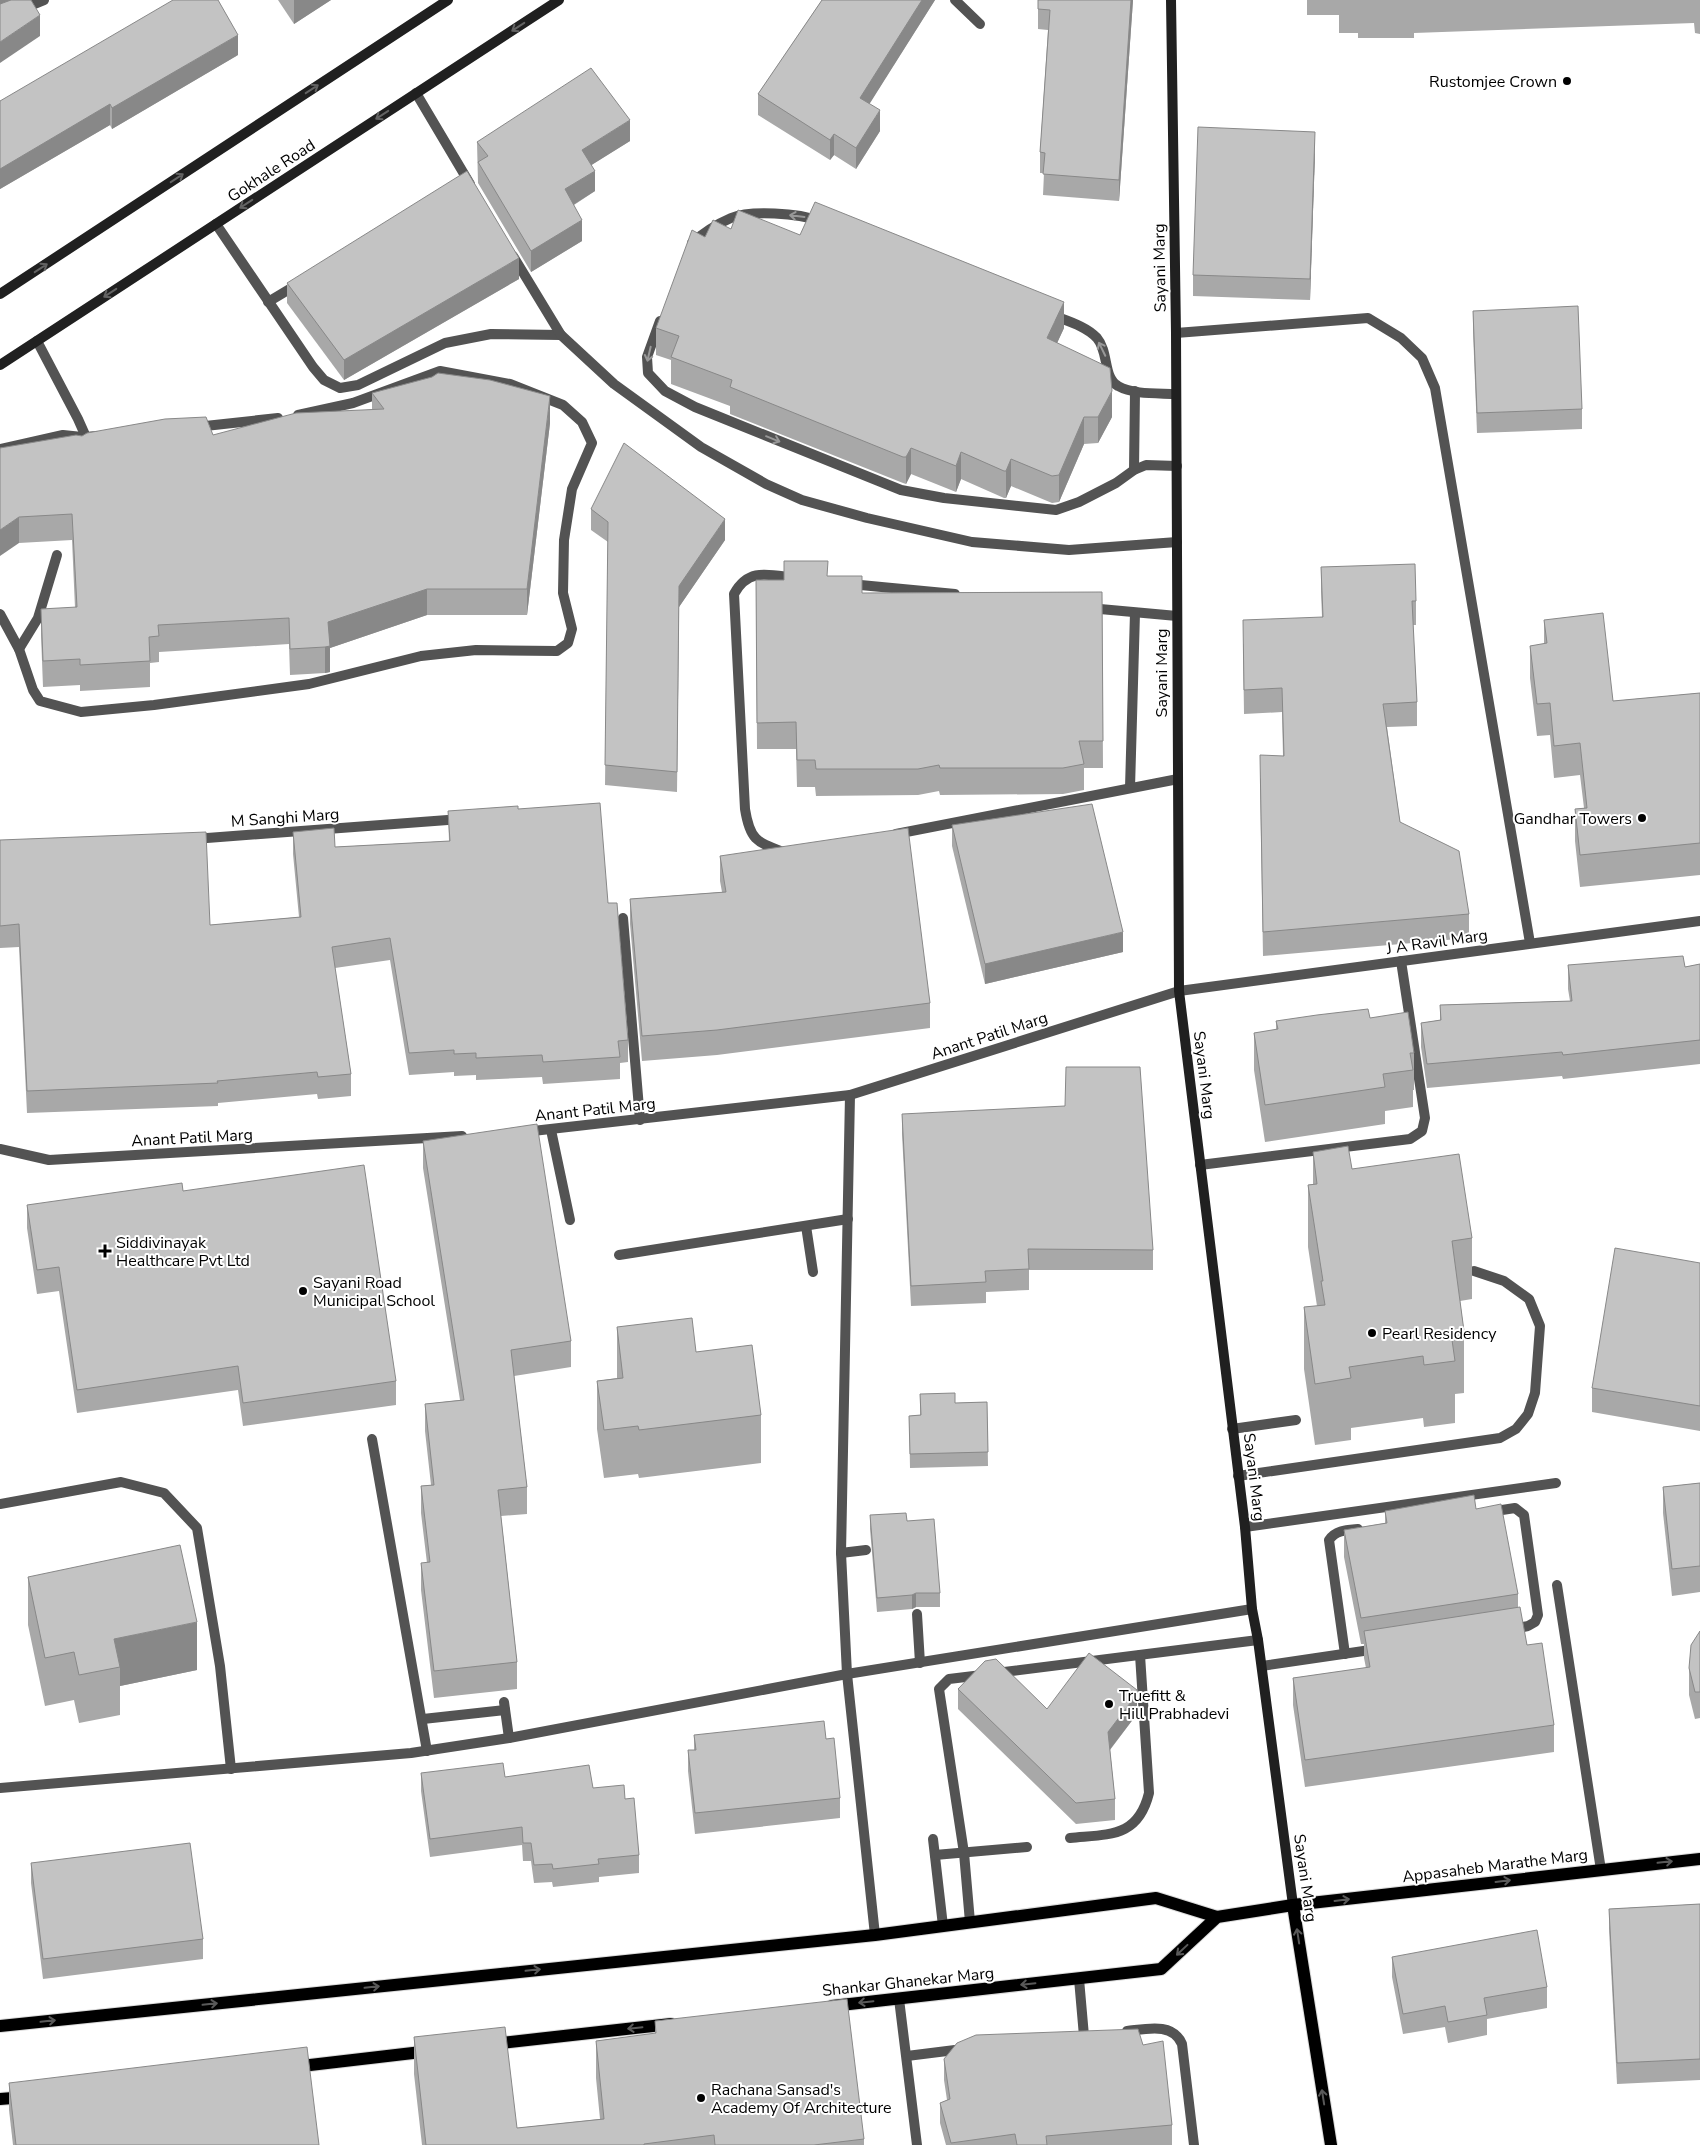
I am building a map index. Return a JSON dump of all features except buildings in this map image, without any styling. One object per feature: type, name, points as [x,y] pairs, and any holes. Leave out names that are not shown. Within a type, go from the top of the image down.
[{"type":"main road","points":[[0,294],[448,0]]},
{"type":"main road","name":"Gokhale Road","points":[[0,365],[559,0]]},
{"type":"main road","name":"Sayani Marg","points":[[1171,0],[1176,333],[1179,991],[1238,1476],[1252,1609],[1262,1666],[1293,1905],[1331,2145]]},
{"type":"main road","name":"Appasaheb Marathe Marg","points":[[1293,1905],[1700,1858]]},
{"type":"main road","points":[[0,2026],[875,1935],[1156,1898],[1217,1917],[1293,1905]]},
{"type":"main road","name":"Shankar Ghanekar Marg","points":[[820,2008],[1161,1969],[1217,1917]]},
{"type":"main road","points":[[484,2045],[681,2023]]},
{"type":"main road","points":[[276,2068],[444,2050]]},
{"type":"main road","points":[[0,2099],[40,2095]]},
{"type":"street","points":[[0,18],[44,0]]},
{"type":"street","points":[[955,0],[980,24]]},
{"type":"street","points":[[416,93],[468,188]]},
{"type":"street","points":[[684,255],[701,234],[732,217],[774,213],[810,217],[828,225]]},
{"type":"street","points":[[216,224],[313,367],[324,380],[340,388],[358,385],[445,343],[491,334],[560,335]]},
{"type":"street","points":[[510,250],[560,335],[614,384],[701,447],[766,484],[802,500],[867,518],[972,542],[1069,550],[1177,542]]},
{"type":"street","points":[[268,302],[310,277]]},
{"type":"street","points":[[664,310],[647,357],[648,373],[665,391],[695,407],[901,490],[944,498],[1056,510],[1079,502],[1146,465],[1177,466]]},
{"type":"street","points":[[1045,312],[1081,326],[1096,338],[1104,350],[1108,374],[1116,386],[1135,391],[1176,394]]},
{"type":"street","points":[[1176,333],[1368,318],[1401,338],[1422,358],[1435,388],[1530,943]]},
{"type":"street","points":[[37,341],[78,419],[85,442]]},
{"type":"street","points":[[0,614],[19,649],[33,690],[40,701],[81,712],[154,705],[309,684],[421,656],[476,650],[557,652],[568,643],[572,630],[563,593],[564,540],[572,489],[592,443],[582,422],[563,405],[510,384],[440,371],[353,403],[267,421],[181,428]]},
{"type":"street","points":[[1134,470],[1135,391]]},
{"type":"street","points":[[0,449],[63,436],[85,442],[105,435]]},
{"type":"street","points":[[19,649],[38,618],[57,556]]},
{"type":"street","points":[[796,853],[789,854],[754,838],[748,826],[745,809],[734,594],[740,582],[750,576],[766,575],[805,579]]},
{"type":"street","points":[[844,583],[970,596]]},
{"type":"street","points":[[1077,607],[1177,616]]},
{"type":"street","points":[[1130,788],[1135,613]]},
{"type":"street","points":[[890,835],[1178,779]]},
{"type":"street","name":"M Sanghi Marg","points":[[188,840],[473,818]]},
{"type":"street","points":[[623,918],[640,1120]]},
{"type":"street","name":"J A Ravil Marg","points":[[1179,991],[1700,921]]},
{"type":"street","points":[[1200,1165],[1410,1139],[1422,1131],[1425,1118],[1402,961]]},
{"type":"street","name":"Anant Patil Marg","points":[[513,1133],[850,1095],[1179,991]]},
{"type":"street","points":[[850,1095],[841,1553],[847,1674],[875,1935]]},
{"type":"street","points":[[551,1130],[570,1220]]},
{"type":"street","name":"Anant Patil Marg","points":[[0,1150],[49,1160],[474,1136]]},
{"type":"street","points":[[619,1255],[848,1219]]},
{"type":"street","points":[[806,1226],[813,1272]]},
{"type":"street","points":[[1238,1476],[1500,1438],[1516,1429],[1528,1414],[1535,1393],[1540,1326],[1529,1299],[1504,1281],[1474,1271]]},
{"type":"street","points":[[1232,1429],[1296,1420]]},
{"type":"street","points":[[372,1440],[423,1719],[427,1751]]},
{"type":"street","points":[[0,1504],[121,1482],[164,1493],[197,1528],[220,1666],[232,1769]]},
{"type":"street","points":[[1244,1527],[1556,1483]]},
{"type":"street","points":[[1476,1513],[1515,1508],[1524,1516],[1538,1615],[1535,1622],[1528,1626],[1499,1630]]},
{"type":"street","points":[[1345,1654],[1329,1540],[1340,1531],[1369,1527]]},
{"type":"street","points":[[841,1553],[866,1550]]},
{"type":"street","points":[[1557,1585],[1601,1870]]},
{"type":"street","points":[[0,1788],[427,1751],[509,1738],[847,1674],[1252,1609]]},
{"type":"street","points":[[917,1614],[920,1663]]},
{"type":"street","points":[[970,1922],[964,1853],[939,1689],[949,1679],[1258,1640]]},
{"type":"street","points":[[1262,1666],[1384,1648]]},
{"type":"street","points":[[1070,1838],[1117,1833],[1127,1829],[1138,1820],[1145,1807],[1149,1793],[1140,1655]]},
{"type":"street","points":[[423,1719],[504,1706],[509,1738]]},
{"type":"street","points":[[933,1839],[943,1926]]},
{"type":"street","points":[[935,1856],[1027,1847]]},
{"type":"street","points":[[1079,1979],[1084,2036]]},
{"type":"street","points":[[898,1999],[918,2145]]},
{"type":"street","points":[[1112,2033],[1159,2028],[1170,2031],[1179,2037],[1182,2044],[1194,2145]]},
{"type":"street","points":[[907,2056],[976,2048]]},
{"type":"place","name":"Rustomjee Crown","points":[[1567,81]]},
{"type":"place","name":"Gandhar Towers","points":[[1642,818]]},
{"type":"place","name":"Siddivinayak Healthcare Pvt Ltd","points":[[105,1251]]},
{"type":"place","name":"Sayani Road Municipal School","points":[[303,1291]]},
{"type":"place","name":"Pearl Residency","points":[[1372,1333]]},
{"type":"place","name":"Truefitt & Hill Prabhadevi","points":[[1109,1704]]},
{"type":"place","name":"Rachana Sansad's Academy Of Architecture","points":[[701,2098]]}]
